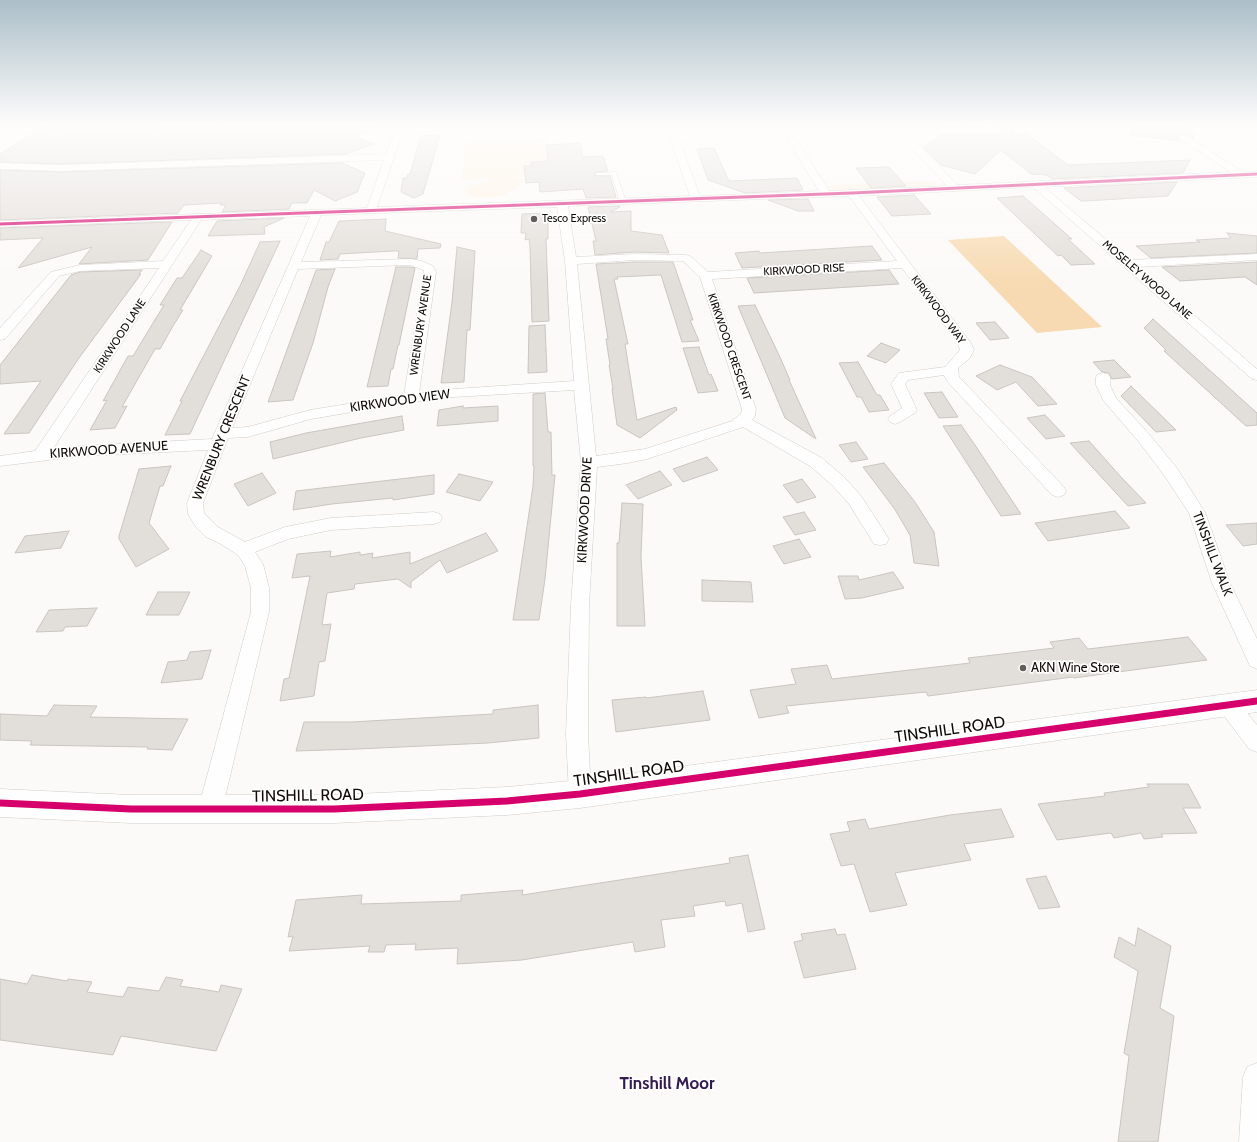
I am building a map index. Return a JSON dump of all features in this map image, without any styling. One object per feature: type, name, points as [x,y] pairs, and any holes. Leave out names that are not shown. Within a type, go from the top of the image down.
[{"type":"street","points":[[371,210],[383,177]]},
{"type":"street","points":[[688,177],[696,199]]},
{"type":"street","points":[[815,177],[826,194]]},
{"type":"street","points":[[0,224],[956,189],[1195,177]]},
{"type":"street","points":[[928,179],[944,178],[956,189]]},
{"type":"street","points":[[819,183],[835,183]]},
{"type":"street","name":"MOSELEY WOOD LANE","points":[[1036,185],[1257,376]]},
{"type":"street","name":"KIRKWOOD WAY","points":[[852,193],[964,343],[967,350],[964,356],[952,366],[950,370]]},
{"type":"street","name":"KIRKWOOD DRIVE","points":[[562,204],[571,262],[589,462],[580,605],[577,734],[580,794]]},
{"type":"street","name":"WRENBURY CRESCENT","points":[[210,810],[260,612],[260,588],[254,564],[244,550],[227,539],[212,532],[202,523],[196,514],[195,503],[220,439],[317,212]]},
{"type":"street","name":"KIRKWOOD LANE","points":[[41,455],[198,217]]},
{"type":"street","name":"KIRKWOOD CRESCENT","points":[[571,262],[634,257],[686,258],[705,276],[748,402],[749,409],[748,416],[743,421],[647,454],[628,458],[589,462]]},
{"type":"street","points":[[1128,264],[1257,257]]},
{"type":"street","name":"WRENBURY AVENUE","points":[[293,266],[410,262],[418,263],[429,268],[430,272],[411,398]]},
{"type":"street","points":[[0,336],[55,274],[80,268],[167,264]]},
{"type":"street","name":"KIRKWOOD RISE","points":[[705,276],[904,264]]},
{"type":"street","points":[[895,419],[910,410],[898,384],[904,376],[950,370],[952,378],[1058,491]]},
{"type":"street","name":"TINSHILL WALK","points":[[1103,377],[1103,385],[1110,400],[1144,438],[1170,471],[1197,512],[1221,583],[1257,660]]},
{"type":"street","name":"KIRKWOOD VIEW","points":[[220,439],[310,415],[411,398],[454,393],[581,385]]},
{"type":"street","points":[[743,421],[816,462],[838,481],[855,500],[880,539]]},
{"type":"street","name":"KIRKWOOD AVENUE","points":[[0,461],[41,455],[220,439]]},
{"type":"street","points":[[244,550],[285,533],[331,524],[434,518]]},
{"type":"street","name":"TINSHILL ROAD","points":[[0,804],[210,810],[334,809],[507,801],[580,794],[1257,701]]},
{"type":"street","points":[[1229,706],[1257,742]]},
{"type":"street","points":[[1254,1142],[1257,1077]]},
{"type":"lane","points":[[615,177],[623,202]]},
{"type":"shaded area","points":[[461,177],[514,177],[522,178],[523,183],[505,195],[479,198],[471,196],[467,193],[466,189],[470,186],[488,182],[488,178],[461,180]]},
{"type":"shaded area","points":[[927,181],[935,182],[938,185],[837,191],[828,188],[831,185]]},
{"type":"shaded area","points":[[1004,236],[1102,327],[1037,333],[948,240]]},
{"type":"building","points":[[0,177],[363,177],[357,192],[335,201],[314,190],[307,203],[292,203],[289,209],[222,212],[226,205],[220,205],[222,203],[184,205],[178,213],[0,220]]},
{"type":"building","points":[[428,177],[423,194],[414,198],[401,192],[403,178]]},
{"type":"building","points":[[525,177],[610,177],[616,197],[586,198],[583,189],[540,192],[539,182],[526,183]]},
{"type":"building","points":[[707,177],[727,177],[729,181],[797,178],[803,190],[745,193],[708,180]]},
{"type":"building","points":[[863,177],[898,177],[906,186],[871,188]]},
{"type":"building","points":[[1050,177],[1089,177],[1052,179]]},
{"type":"building","points":[[1177,182],[1168,196],[1085,201],[1081,201],[1064,188]]},
{"type":"building","points":[[914,195],[931,214],[892,216],[877,197]]},
{"type":"building","points":[[1023,196],[1072,239],[1068,239],[1095,264],[1071,265],[1061,255],[1058,256],[997,198]]},
{"type":"building","points":[[808,199],[814,211],[798,211],[768,200]]},
{"type":"building","points":[[588,207],[620,207],[610,212],[631,211],[631,231],[662,235],[669,253],[634,252],[595,255],[593,241],[596,241]]},
{"type":"building","points":[[548,213],[548,239],[546,239],[549,321],[532,322],[530,247],[529,239],[525,240],[526,233],[521,233],[522,214]]},
{"type":"building","points":[[284,218],[264,227],[265,234],[208,236],[217,221]]},
{"type":"building","points":[[386,219],[385,231],[441,244],[440,248],[418,249],[417,259],[398,258],[399,251],[393,251],[340,254],[338,259],[320,260],[326,242],[329,242],[339,221]]},
{"type":"building","points":[[172,222],[148,260],[79,264],[92,247],[18,268],[43,238],[0,240],[0,228]]},
{"type":"building","points":[[1227,233],[1257,236],[1257,253],[1151,258],[1136,246],[1200,242],[1196,240],[1231,238]]},
{"type":"building","points":[[280,241],[190,434],[165,435],[182,401],[180,401],[240,286],[260,242]]},
{"type":"building","points":[[872,246],[882,260],[742,268],[735,253],[759,251],[760,253]]},
{"type":"building","points":[[457,247],[475,251],[470,330],[467,330],[464,382],[441,383],[452,302]]},
{"type":"building","points":[[201,250],[212,256],[180,310],[183,310],[160,349],[155,349],[122,407],[127,406],[115,428],[90,430],[107,400],[103,401],[128,356],[133,356],[164,305],[160,305],[177,278],[182,278]]},
{"type":"building","points":[[673,262],[693,320],[690,320],[699,341],[682,342],[661,275],[617,277],[618,279],[614,279],[628,344],[625,344],[637,420],[676,407],[677,410],[640,438],[617,425],[606,339],[608,339],[596,264]]},
{"type":"building","points":[[1257,262],[1257,285],[1245,277],[1180,281],[1162,267]]},
{"type":"building","points":[[396,267],[415,268],[399,345],[393,369],[391,369],[388,386],[367,387]]},
{"type":"building","points":[[335,269],[328,287],[313,343],[293,400],[268,402],[316,270]]},
{"type":"building","points":[[142,270],[139,274],[141,274],[79,358],[29,433],[4,434],[41,381],[0,384],[0,365],[71,275],[80,272]]},
{"type":"building","points":[[889,270],[899,284],[754,293],[747,278]]},
{"type":"building","points":[[755,305],[816,439],[785,418],[738,306]]},
{"type":"building","points":[[1153,319],[1257,413],[1257,425],[1246,426],[1164,351],[1166,350],[1144,328]]},
{"type":"building","points":[[995,322],[1009,338],[990,340],[976,323]]},
{"type":"building","points":[[545,325],[547,372],[528,373],[529,326]]},
{"type":"building","points":[[881,343],[900,350],[886,363],[867,356]]},
{"type":"building","points":[[699,347],[709,375],[711,374],[718,391],[698,393],[683,348]]},
{"type":"building","points":[[1114,360],[1131,377],[1112,379],[1109,373],[1102,372],[1093,362]]},
{"type":"building","points":[[858,362],[877,395],[880,395],[889,410],[869,412],[861,397],[857,397],[839,363]]},
{"type":"building","points":[[1000,365],[1032,377],[1057,404],[1038,406],[1016,382],[997,390],[976,376]]},
{"type":"building","points":[[1131,386],[1176,430],[1156,432],[1121,396]]},
{"type":"building","points":[[942,392],[958,417],[939,418],[924,393]]},
{"type":"building","points":[[545,393],[548,432],[551,432],[552,475],[555,475],[545,579],[539,620],[513,620],[533,486],[533,394]]},
{"type":"building","points":[[463,406],[463,408],[498,406],[498,421],[437,426],[439,410]]},
{"type":"building","points":[[1045,415],[1065,436],[1046,439],[1027,418]]},
{"type":"building","points":[[402,416],[404,430],[361,438],[273,459],[270,442],[306,433]]},
{"type":"building","points":[[961,425],[1021,514],[1001,516],[943,426]]},
{"type":"building","points":[[1089,441],[1146,503],[1128,506],[1070,443]]},
{"type":"building","points":[[856,442],[868,459],[851,462],[839,445]]},
{"type":"building","points":[[707,457],[718,470],[683,482],[673,469]]},
{"type":"building","points":[[884,463],[915,502],[934,532],[939,566],[914,563],[910,535],[894,508],[863,467]]},
{"type":"building","points":[[171,466],[163,486],[160,486],[149,523],[169,549],[136,567],[119,539],[119,536],[139,469]]},
{"type":"building","points":[[660,471],[672,485],[638,499],[626,485]]},
{"type":"building","points":[[262,473],[276,493],[248,506],[234,484]]},
{"type":"building","points":[[459,474],[493,482],[480,501],[446,492]]},
{"type":"building","points":[[434,475],[434,494],[393,500],[393,498],[332,504],[293,510],[296,491]]},
{"type":"building","points":[[802,479],[816,497],[797,503],[783,485]]},
{"type":"building","points":[[622,503],[643,504],[641,557],[645,626],[617,626],[617,543],[619,543]]},
{"type":"building","points":[[1115,511],[1130,528],[1048,541],[1035,523]]},
{"type":"building","points":[[804,512],[816,530],[795,535],[783,517]]},
{"type":"building","points":[[1257,523],[1257,544],[1243,546],[1226,525]]},
{"type":"building","points":[[69,531],[61,548],[15,553],[25,536]]},
{"type":"building","points":[[486,533],[498,551],[447,573],[440,560],[411,582],[411,588],[398,579],[355,584],[354,589],[327,593],[322,625],[331,624],[325,661],[319,662],[314,696],[280,701],[284,679],[289,678],[310,576],[292,578],[297,554],[331,551],[330,557],[360,552],[360,555],[373,553],[372,558],[410,552],[410,564]]},
{"type":"building","points":[[799,539],[811,557],[784,564],[773,546]]},
{"type":"building","points":[[893,572],[904,588],[862,598],[845,599],[838,576],[858,576],[859,580]]},
{"type":"building","points":[[702,580],[751,582],[753,602],[702,601]]},
{"type":"building","points":[[158,592],[190,592],[179,615],[146,615]]},
{"type":"building","points":[[97,608],[87,626],[65,627],[63,631],[36,632],[49,610]]},
{"type":"building","points":[[1188,637],[1207,660],[928,696],[926,692],[786,706],[789,713],[759,718],[750,690],[796,684],[791,669],[827,665],[832,679],[970,663],[968,658],[1054,648],[1050,642],[1079,638],[1088,649]]},
{"type":"building","points":[[211,650],[202,679],[161,683],[168,662],[187,660],[190,652]]},
{"type":"building","points":[[703,691],[710,720],[616,732],[612,700],[646,698]]},
{"type":"building","points":[[54,705],[97,706],[90,717],[188,719],[172,750],[147,749],[148,747],[30,745],[32,741],[0,740],[0,714],[47,716]]},
{"type":"building","points":[[538,705],[539,738],[488,743],[296,751],[304,722],[351,722],[493,714],[493,710]]},
{"type":"building","points":[[1147,784],[1188,784],[1201,808],[1183,808],[1197,833],[1161,834],[1163,837],[1144,839],[1141,833],[1114,838],[1111,833],[1057,840],[1038,804],[1105,796],[1104,793],[1149,787]]},
{"type":"building","points":[[1001,809],[1014,837],[964,844],[971,860],[895,873],[907,905],[870,912],[854,864],[841,866],[830,834],[850,831],[847,822],[865,819],[869,829],[950,815]]},
{"type":"building","points":[[748,855],[765,929],[748,932],[742,903],[726,906],[725,901],[693,906],[695,916],[661,920],[665,947],[635,952],[633,942],[522,960],[457,964],[458,948],[415,950],[416,944],[386,945],[384,952],[368,952],[370,946],[289,951],[293,936],[288,937],[296,900],[362,895],[361,904],[461,901],[461,895],[523,890],[522,895],[730,863],[729,858]]},
{"type":"building","points":[[1046,876],[1060,907],[1039,909],[1026,879]]},
{"type":"building","points":[[1138,928],[1171,946],[1160,1008],[1174,1016],[1158,1142],[1118,1142],[1129,1056],[1124,1053],[1138,971],[1114,957],[1119,937],[1135,946]]},
{"type":"building","points":[[835,929],[837,935],[845,934],[856,969],[804,978],[794,942],[803,940],[801,934]]},
{"type":"building","points":[[32,975],[67,981],[68,979],[92,982],[87,992],[123,997],[128,987],[159,991],[166,977],[183,980],[180,986],[219,992],[221,985],[242,989],[216,1051],[121,1036],[113,1055],[0,1040],[0,979],[27,984]]},
{"type":"cycle path","points":[[0,224],[852,193],[1187,177]]},
{"type":"cycle path","points":[[0,803],[131,809],[334,809],[507,801],[580,794],[1257,701]]},
{"type":"place","name":"Tesco Express","points":[[534,219]]},
{"type":"place","name":"AKN Wine Store","points":[[1023,668]]},
{"type":"district","name":"Tinshill Moor","points":[[667,1084]]}]
